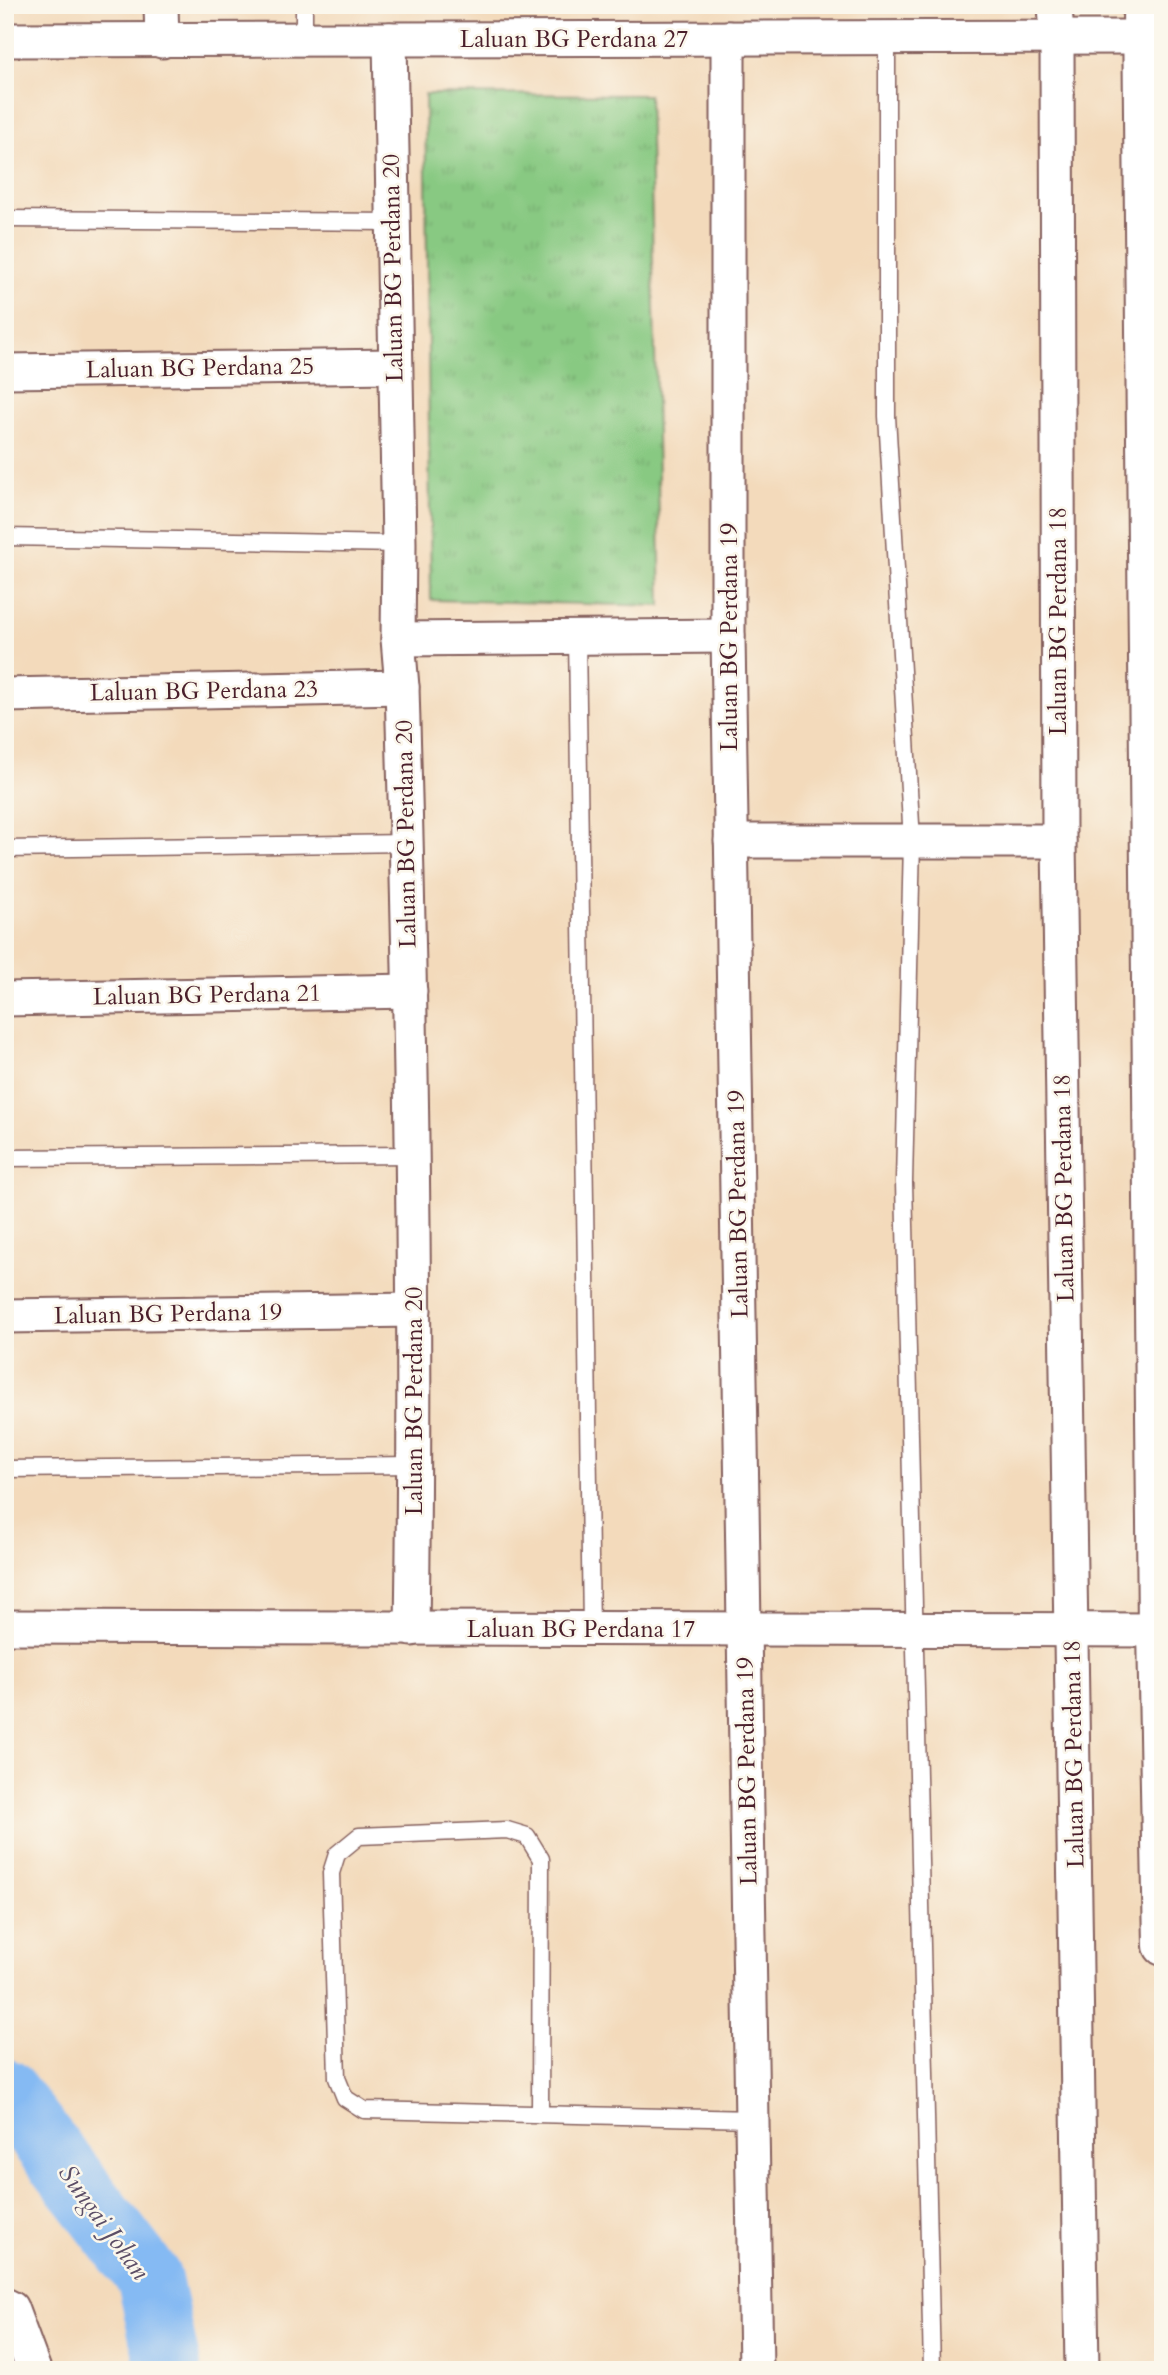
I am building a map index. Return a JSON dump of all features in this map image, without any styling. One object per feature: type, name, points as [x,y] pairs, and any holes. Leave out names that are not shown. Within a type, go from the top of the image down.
[{"type":"street","points":[[161,5],[162,41]]},
{"type":"street","name":"Laluan BG Perdana 27","points":[[5,40],[887,37],[1056,21],[1142,21]]},
{"type":"street","name":"Laluan BG Perdana 18","points":[[1056,21],[1059,841],[1082,2370]]},
{"type":"street","points":[[1142,21],[1155,629],[1157,1630],[1163,1946]]},
{"type":"street","name":"Laluan BG Perdana 19","points":[[728,38],[728,636],[756,2370]]},
{"type":"street","name":"Laluan BG Perdana 20","points":[[390,40],[399,544],[398,639],[407,843],[414,1155],[415,1465],[412,1629]]},
{"type":"street","name":"Laluan BG Perdana 25","points":[[5,371],[394,366]]},
{"type":"street","points":[[398,639],[728,636]]},
{"type":"street","name":"Laluan BG Perdana 23","points":[[5,695],[402,687]]},
{"type":"street","points":[[731,841],[1059,841]]},
{"type":"street","name":"Laluan BG Perdana 21","points":[[5,999],[410,991]]},
{"type":"street","name":"Laluan BG Perdana 19","points":[[5,1316],[414,1310]]},
{"type":"street","name":"Laluan BG Perdana 17","points":[[5,1627],[1072,1632],[1157,1630]]},
{"type":"street","points":[[5,2305],[11,2308],[34,2370]]},
{"type":"lane","points":[[304,5],[304,39]]},
{"type":"lane","points":[[887,37],[887,416],[912,841],[904,1182],[932,2370]]},
{"type":"lane","points":[[5,219],[392,222]]},
{"type":"lane","points":[[5,537],[399,544]]},
{"type":"lane","points":[[577,636],[591,1629]]},
{"type":"lane","points":[[5,849],[407,843]]},
{"type":"lane","points":[[5,1158],[414,1155]]},
{"type":"lane","points":[[5,1469],[415,1465]]},
{"type":"lane","points":[[540,2114],[541,1859],[527,1836],[507,1830],[359,1836],[337,1854],[331,1873],[337,2078],[345,2098],[364,2110],[753,2119]]},
{"type":"green space","points":[[425,94],[649,95],[661,606],[431,600]]},
{"type":"waterway","name":"Sungai Johan","points":[[5,2091],[149,2278],[169,2370]]}]
